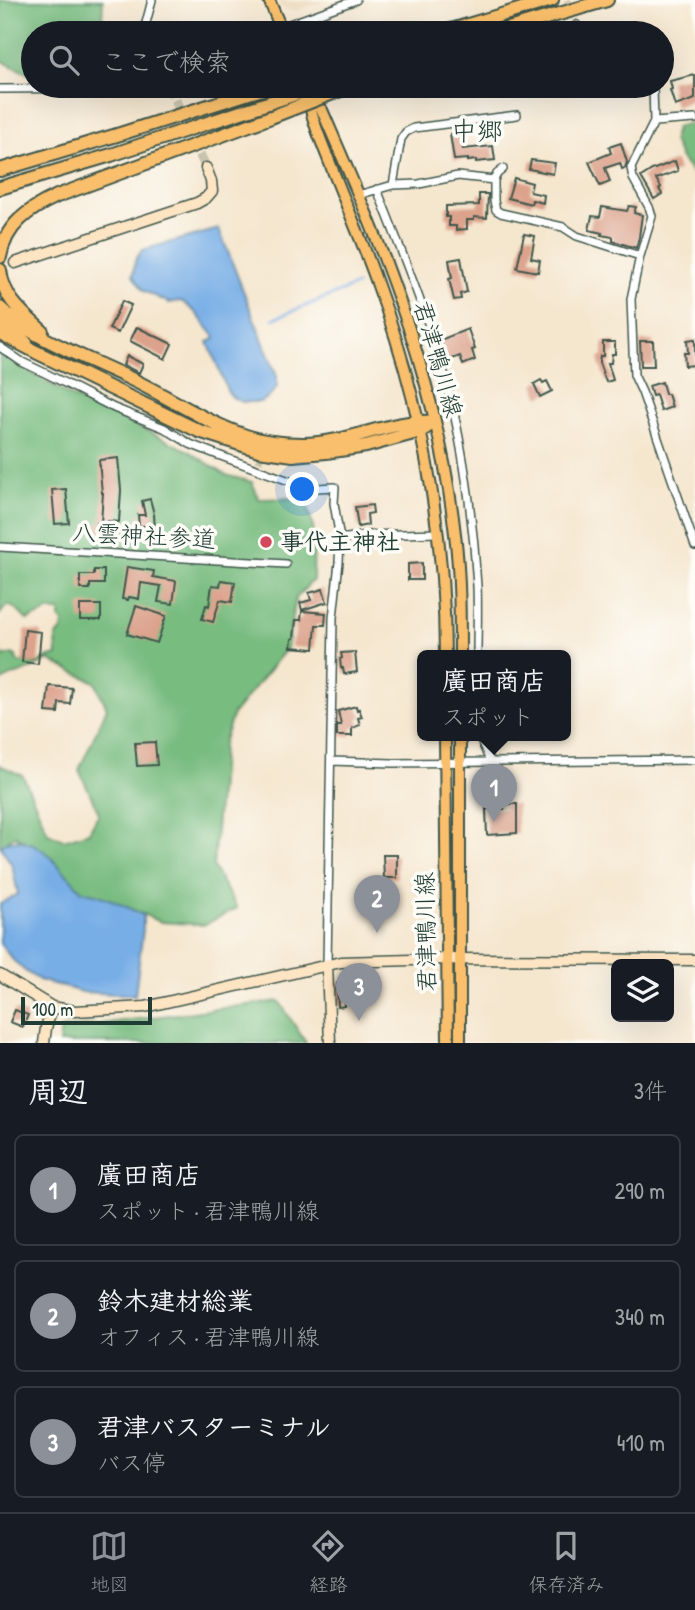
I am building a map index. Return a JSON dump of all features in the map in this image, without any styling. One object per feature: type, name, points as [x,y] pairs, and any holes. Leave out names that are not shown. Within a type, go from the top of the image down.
[{"type":"highway","points":[[481,21],[552,0]]},
{"type":"highway","points":[[536,21],[607,0]]},
{"type":"highway","points":[[0,170],[234,98]]},
{"type":"highway","points":[[0,188],[111,155],[283,98]]},
{"type":"highway","points":[[0,257],[7,235],[19,219],[34,207],[320,98]]},
{"type":"highway","points":[[0,163],[117,135]]},
{"type":"highway","points":[[0,270],[6,293],[17,308],[55,342]]},
{"type":"highway","points":[[0,307],[24,326],[246,436],[287,443],[331,442],[434,422]]},
{"type":"highway","points":[[0,318],[36,352]]},
{"type":"highway","points":[[0,333],[199,431],[259,450],[293,455],[366,446],[419,426]]},
{"type":"main road","points":[[270,0],[278,21]]},
{"type":"main road","name":"君津鴨川線","points":[[309,98],[315,125],[375,276],[413,394],[437,533],[443,586],[445,650]]},
{"type":"main road","name":"君津鴨川線","points":[[313,98],[322,110],[400,302],[434,422],[455,534],[460,650]]},
{"type":"main road","name":"君津鴨川線","points":[[444,741],[448,1043]]},
{"type":"main road","name":"君津鴨川線","points":[[460,741],[460,1043]]},
{"type":"street","points":[[147,21],[152,0]]},
{"type":"street","points":[[304,21],[356,0]]},
{"type":"street","points":[[0,89],[21,89]]},
{"type":"street","points":[[653,98],[654,122],[631,168],[633,178],[652,216],[631,299],[634,375],[695,546]]},
{"type":"street","points":[[393,185],[401,139],[406,132],[414,128],[517,115]]},
{"type":"street","points":[[654,122],[695,119]]},
{"type":"street","points":[[15,263],[197,203],[212,191],[206,168]]},
{"type":"street","points":[[503,169],[494,180],[496,210],[563,227],[577,236],[640,256]]},
{"type":"street","points":[[358,195],[393,185],[419,184],[458,176],[494,180]]},
{"type":"street","points":[[377,189],[417,290],[441,361],[454,418],[467,487],[472,534],[477,586],[477,650]]},
{"type":"street","points":[[0,347],[22,362],[114,408],[164,428],[190,444],[258,465],[295,483],[317,488],[335,487],[334,503],[340,539],[333,618],[327,964],[330,1043]]},
{"type":"street","points":[[340,539],[368,535],[437,533]]},
{"type":"street","name":"八雲神社参道","points":[[0,547],[286,564]]},
{"type":"street","points":[[481,741],[490,761]]},
{"type":"street","points":[[331,761],[393,763],[695,760]]},
{"type":"street","points":[[0,975],[52,1007],[75,1011],[145,1007],[327,964],[363,960],[695,960]]},
{"type":"street","points":[[44,1043],[52,1007]]},
{"type":"shaded area","points":[[277,0],[326,0],[292,11],[280,7]]},
{"type":"green space","points":[[0,0],[103,0],[102,21],[21,21],[21,70],[0,60]]},
{"type":"green space","points":[[693,122],[695,177],[681,159],[673,141],[676,127]]},
{"type":"green space","points":[[0,353],[74,398],[187,450],[226,475],[252,482],[259,499],[306,498],[314,532],[313,580],[296,598],[287,648],[233,714],[223,743],[213,867],[237,908],[204,925],[161,922],[110,900],[80,891],[52,858],[15,836],[0,846],[0,765],[23,776],[48,833],[64,840],[89,832],[99,813],[79,770],[107,708],[95,682],[48,660],[0,682],[0,649],[3,657],[12,654],[19,662],[38,664],[57,655],[56,637],[62,630],[63,622],[60,619],[60,611],[47,611],[27,620],[15,608],[7,605],[0,614]]},
{"type":"green space","points":[[279,1001],[306,1043],[59,1043],[61,1029]]},
{"type":"water","points":[[219,229],[277,377],[277,387],[261,402],[242,402],[232,397],[208,342],[215,337],[195,312],[183,302],[169,303],[144,291],[133,276],[135,261],[142,250]]},
{"type":"water","points":[[19,840],[33,844],[48,854],[82,891],[99,895],[143,915],[135,995],[82,992],[39,980],[13,960],[0,944],[0,904],[18,894],[12,865],[1,847],[5,842]]},
{"type":"building","points":[[695,75],[695,99],[675,106],[672,98],[674,80]]},
{"type":"building","points":[[461,132],[463,149],[493,146],[495,160],[454,160],[450,134]]},
{"type":"building","points":[[621,143],[627,162],[625,168],[622,169],[620,163],[605,168],[610,182],[600,186],[589,162],[611,153],[609,147]]},
{"type":"building","points":[[531,160],[555,163],[553,174],[529,169]]},
{"type":"building","points":[[675,161],[678,171],[656,179],[662,194],[654,199],[641,177]]},
{"type":"building","points":[[514,178],[532,183],[530,192],[544,195],[543,203],[532,200],[531,204],[508,198]]},
{"type":"building","points":[[479,194],[488,194],[487,218],[474,217],[474,220],[467,220],[467,229],[456,230],[456,226],[449,226],[446,206],[479,205]]},
{"type":"building","points":[[629,206],[636,207],[634,213],[642,215],[636,248],[589,230],[592,216],[600,217],[602,207],[627,211]]},
{"type":"building","points":[[524,234],[535,236],[531,258],[540,260],[538,272],[517,268]]},
{"type":"building","points":[[461,258],[467,292],[460,294],[461,299],[454,300],[449,279],[452,278],[449,260]]},
{"type":"building","points":[[122,301],[131,305],[118,333],[109,329]]},
{"type":"building","points":[[137,327],[172,344],[165,359],[130,341]]},
{"type":"building","points":[[468,329],[475,349],[472,350],[475,360],[463,365],[460,356],[447,361],[440,340]]},
{"type":"building","points":[[695,339],[695,365],[685,366],[687,340]]},
{"type":"building","points":[[640,341],[653,341],[654,366],[641,366]]},
{"type":"building","points":[[603,342],[615,342],[615,354],[612,354],[611,363],[608,363],[613,380],[606,382],[599,363],[600,356],[603,356]]},
{"type":"building","points":[[127,356],[143,364],[139,373],[123,365]]},
{"type":"building","points":[[541,380],[543,383],[547,381],[552,391],[540,397],[534,384]]},
{"type":"building","points":[[662,382],[672,407],[661,411],[656,395],[652,396],[649,386]]},
{"type":"building","points":[[118,458],[121,490],[119,522],[108,521],[108,536],[97,536],[97,523],[101,523],[103,493],[99,460]]},
{"type":"building","points":[[66,489],[69,523],[55,524],[52,490]]},
{"type":"building","points":[[150,499],[155,531],[145,532],[144,526],[139,526],[138,515],[145,515],[142,501]]},
{"type":"building","points":[[372,505],[373,513],[367,514],[368,525],[358,527],[355,507]]},
{"type":"building","points":[[422,563],[422,580],[408,580],[408,564]]},
{"type":"building","points":[[127,567],[154,571],[153,577],[176,581],[173,604],[158,602],[161,586],[141,583],[139,599],[122,599]]},
{"type":"building","points":[[94,570],[104,570],[104,584],[90,584],[90,589],[80,589],[80,575],[94,575]]},
{"type":"building","points":[[221,580],[235,582],[232,602],[220,600],[213,622],[202,619],[206,605],[209,606],[212,585],[220,586]]},
{"type":"building","points":[[323,589],[327,602],[302,610],[300,603],[311,600],[309,593]]},
{"type":"building","points":[[80,605],[101,605],[101,620],[80,620]]},
{"type":"building","points":[[136,606],[166,616],[157,643],[127,634]]},
{"type":"building","points":[[302,611],[326,613],[325,625],[316,625],[314,649],[291,647],[296,620],[301,620]]},
{"type":"building","points":[[25,630],[41,632],[38,664],[22,662]]},
{"type":"building","points":[[355,652],[357,672],[344,674],[341,668],[341,653]]},
{"type":"building","points":[[49,686],[72,688],[70,704],[59,703],[58,713],[46,712]]},
{"type":"building","points":[[356,706],[362,717],[358,718],[360,725],[352,728],[352,736],[337,736],[337,725],[341,725],[338,711]]},
{"type":"building","points":[[155,742],[157,765],[137,766],[135,743]]},
{"type":"building","points":[[505,804],[517,804],[517,833],[487,835],[486,809],[504,809]]},
{"type":"building","points":[[383,855],[397,855],[397,878],[384,878]]},
{"type":"building","points":[[343,982],[345,1006],[338,1007],[337,983]]},
{"type":"building","points":[[15,1010],[28,1015],[23,1027],[10,1022]]},
{"type":"waterway","points":[[273,319],[357,285]]},
{"type":"tunnel","points":[[567,0],[575,21]]},
{"type":"tunnel","points":[[174,98],[206,168]]},
{"type":"tunnel","points":[[259,462],[264,431]]},
{"type":"place","name":"事代主神社","points":[[266,542]]},
{"type":"place","name":"廣田商店","points":[[494,822]]},
{"type":"place","name":"鈴木建材総業","points":[[377,933]]},
{"type":"place","name":"君津バスターミナル","points":[[359,1021]]},
{"type":"district","name":"中郷","points":[[477,131]]}]
